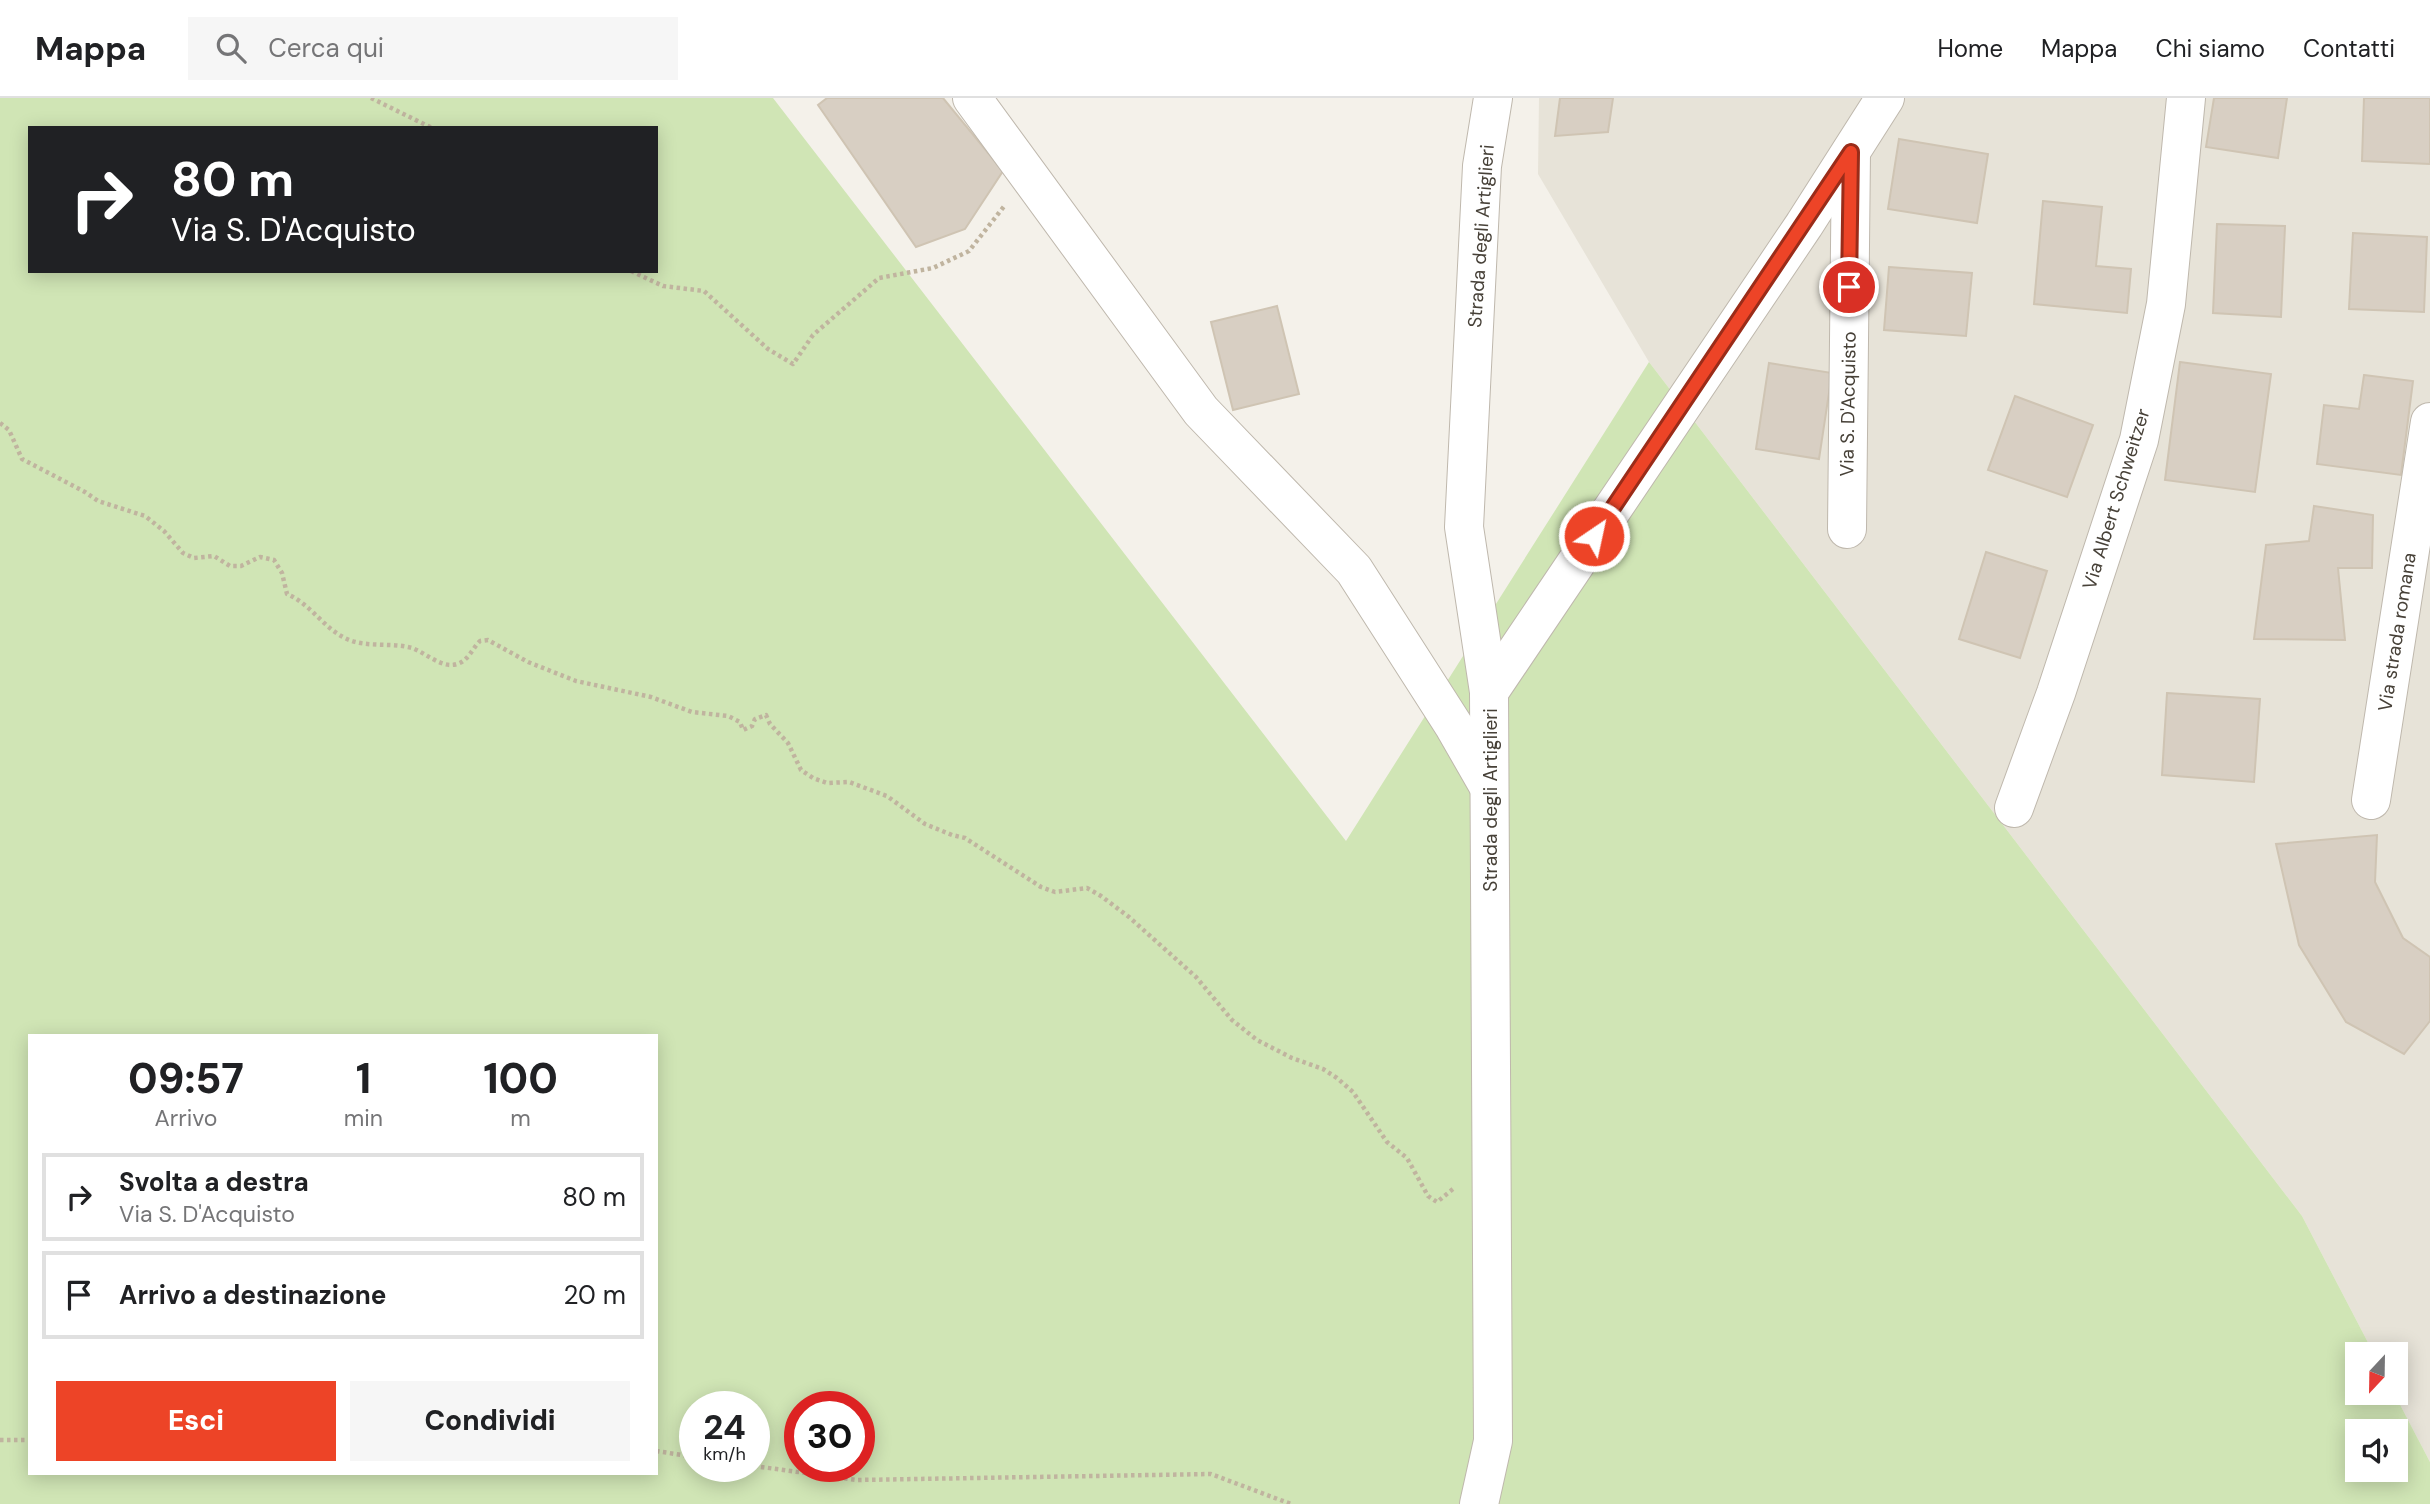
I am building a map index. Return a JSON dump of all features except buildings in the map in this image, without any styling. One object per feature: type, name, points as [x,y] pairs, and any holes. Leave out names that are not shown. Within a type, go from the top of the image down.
[{"type":"street","points":[[972,98],[1201,411],[1354,570],[1454,726],[1490,789]]},
{"type":"street","name":"Strada degli Artiglieri","points":[[1479,1504],[1493,1441],[1489,692],[1464,527],[1482,166],[1493,98]]},
{"type":"street","points":[[1489,692],[1804,225],[1885,98]]},
{"type":"street","name":"Via Albert Schweitzer","points":[[2014,808],[2056,692],[2139,440],[2166,304],[2186,98]]},
{"type":"street","name":"Via S. D'Acquisto","points":[[1847,529],[1851,152]]},
{"type":"street","name":"Via strada romana","points":[[2371,800],[2430,422]]},
{"type":"path","points":[[371,98],[428,126]]},
{"type":"path","points":[[635,273],[663,286],[704,291],[768,349],[793,364],[814,335],[879,278],[933,268],[969,251],[1028,174]]},
{"type":"path","points":[[0,423],[9,430],[22,459],[98,501],[145,516],[164,531],[183,553],[194,558],[214,556],[230,566],[241,566],[260,556],[274,560],[282,573],[287,594],[299,598],[337,633],[349,640],[393,643],[444,664],[455,665],[465,660],[480,641],[488,640],[528,662],[576,681],[651,697],[692,712],[728,716],[740,722],[743,730],[752,726],[755,719],[766,715],[770,724],[788,743],[801,770],[813,778],[827,783],[849,782],[887,796],[925,824],[965,838],[1041,887],[1055,891],[1087,888],[1101,896],[1129,917],[1196,977],[1232,1020],[1257,1040],[1292,1058],[1323,1069],[1353,1092],[1378,1133],[1407,1158],[1433,1201],[1437,1202],[1463,1181],[1470,1182],[1492,1209]]},
{"type":"path","points":[[0,1440],[28,1440]]},
{"type":"path","points":[[658,1451],[679,1455]]},
{"type":"path","points":[[770,1468],[857,1480],[1211,1474],[1291,1504]]},
{"type":"shaded area","points":[[1539,98],[2430,98],[2430,1462],[2400,1405],[2408,1405],[2408,1342],[2368,1342],[2302,1216],[1649,362],[1538,174]]},
{"type":"green space","points":[[0,98],[773,98],[1346,841],[1649,362],[2302,1216],[2368,1342],[2345,1342],[2345,1405],[2400,1405],[2408,1419],[2345,1419],[2345,1482],[2408,1482],[2408,1420],[2430,1462],[2430,1504],[0,1504]]},
{"type":"route","points":[[1594,536],[1851,152],[1849,287]]}]
